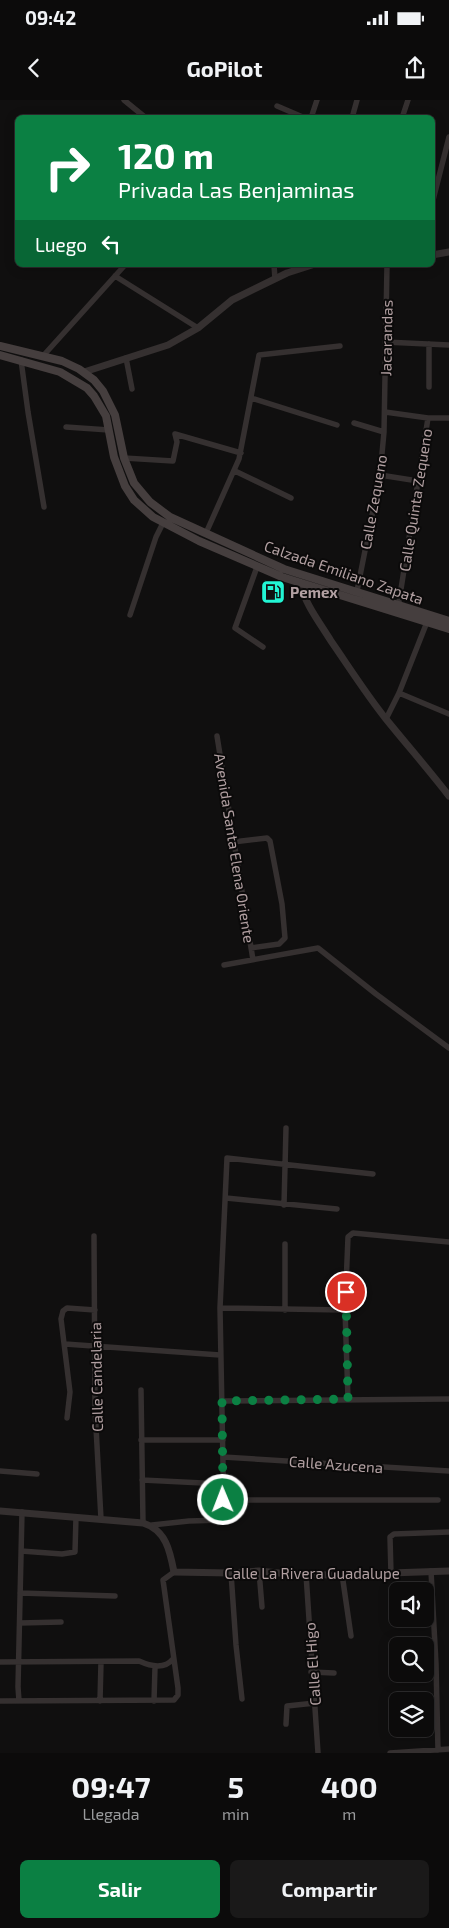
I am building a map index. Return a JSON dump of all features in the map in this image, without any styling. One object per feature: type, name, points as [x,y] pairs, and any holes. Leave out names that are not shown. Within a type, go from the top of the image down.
[{"type":"main road","name":"Calzada Emiliano Zapata","points":[[0,346],[62,361],[84,372],[94,380],[103,391],[115,415],[124,458],[134,483],[150,502],[170,517],[284,569],[357,591],[427,622],[449,629]]},
{"type":"main road","name":"Calzada Emiliano Zapata","points":[[0,355],[60,372],[87,388],[101,405],[106,416],[114,457],[125,486],[134,500],[145,511],[163,523],[257,567],[300,584],[449,621]]},
{"type":"main road","points":[[87,388],[92,386],[94,380]]},
{"type":"street","points":[[124,100],[142,115]]},
{"type":"street","points":[[312,115],[317,100]]},
{"type":"street","points":[[353,115],[357,100]]},
{"type":"street","points":[[403,115],[408,100]]},
{"type":"street","points":[[277,106],[298,115]]},
{"type":"street","points":[[435,192],[449,137]]},
{"type":"street","points":[[435,254],[449,252]]},
{"type":"street","points":[[43,356],[123,267]]},
{"type":"street","points":[[274,267],[275,279]]},
{"type":"street","points":[[84,372],[168,345],[198,328],[232,300],[275,279],[307,267]]},
{"type":"street","name":"Jacarandas","points":[[385,412],[387,267]]},
{"type":"street","points":[[115,276],[198,328]]},
{"type":"street","points":[[385,342],[449,345]]},
{"type":"street","points":[[429,344],[429,387]]},
{"type":"street","points":[[206,533],[235,471],[259,354],[340,346]]},
{"type":"street","points":[[126,358],[132,390]]},
{"type":"street","points":[[21,360],[44,507]]},
{"type":"street","points":[[251,398],[337,425]]},
{"type":"street","points":[[385,412],[428,418],[449,418]]},
{"type":"street","name":"Calle Zequeno","points":[[357,591],[380,475],[385,412]]},
{"type":"street","name":"Calle Quinta Zequeno","points":[[398,609],[428,418]]},
{"type":"street","points":[[354,423],[384,432]]},
{"type":"street","points":[[66,427],[109,430]]},
{"type":"street","points":[[124,458],[173,461],[177,442],[175,434],[240,453]]},
{"type":"street","points":[[235,471],[291,498]]},
{"type":"street","points":[[380,475],[418,481]]},
{"type":"street","points":[[130,615],[156,537],[163,523]]},
{"type":"street","points":[[257,567],[235,628],[263,647]]},
{"type":"street","points":[[300,584],[316,617],[351,671],[386,719],[449,796]]},
{"type":"street","points":[[386,719],[427,622]]},
{"type":"street","points":[[399,692],[449,714]]},
{"type":"street","name":"Avenida Santa Elena Oriente","points":[[217,736],[253,960]]},
{"type":"street","points":[[233,842],[267,838],[270,841],[275,868],[285,938],[279,944],[251,948]]},
{"type":"street","points":[[224,965],[318,948],[449,1048]]},
{"type":"street","points":[[284,1205],[286,1128]]},
{"type":"street","points":[[0,1511],[152,1525],[223,1520],[220,1308],[227,1158],[373,1174]]},
{"type":"street","points":[[226,1198],[337,1209]]},
{"type":"street","points":[[351,1399],[345,1310],[348,1237],[353,1233],[449,1242]]},
{"type":"street","name":"Calle Candelaria","points":[[94,1236],[95,1409],[101,1519]]},
{"type":"street","points":[[285,1244],[285,1310]]},
{"type":"street","points":[[68,1418],[70,1392],[61,1319],[63,1311],[67,1308],[95,1310]]},
{"type":"street","points":[[220,1308],[345,1310]]},
{"type":"street","points":[[65,1344],[220,1355]]},
{"type":"street","points":[[141,1390],[143,1523]]},
{"type":"street","points":[[222,1401],[449,1399]]},
{"type":"street","points":[[141,1440],[223,1440]]},
{"type":"street","name":"Calle Azucena","points":[[223,1457],[449,1471]]},
{"type":"street","points":[[0,1471],[37,1474]]},
{"type":"street","points":[[142,1480],[223,1484]]},
{"type":"street","points":[[223,1500],[438,1500]]},
{"type":"street","points":[[19,1701],[22,1512]]},
{"type":"street","points":[[21,1551],[62,1554],[75,1552],[76,1517]]},
{"type":"street","points":[[0,1701],[174,1700],[178,1695],[162,1580],[174,1572],[170,1551],[163,1536],[152,1525]]},
{"type":"street","points":[[391,1574],[390,1537],[394,1534],[449,1532]]},
{"type":"street","points":[[259,1571],[262,1607]]},
{"type":"street","name":"Calle La Rivera Guadalupe","points":[[174,1572],[231,1573],[259,1571],[306,1574],[391,1574],[449,1571]]},
{"type":"street","points":[[431,1572],[438,1750]]},
{"type":"street","points":[[231,1573],[242,1699]]},
{"type":"street","name":"Calle El Higo","points":[[306,1574],[311,1672],[318,1753]]},
{"type":"street","points":[[342,1574],[351,1636]]},
{"type":"street","points":[[20,1593],[115,1596]]},
{"type":"street","points":[[20,1623],[61,1622]]},
{"type":"street","points":[[0,1662],[139,1661],[155,1667],[170,1663],[173,1659]]},
{"type":"street","points":[[100,1701],[101,1662]]},
{"type":"street","points":[[154,1701],[155,1667]]},
{"type":"street","points":[[311,1672],[334,1673]]},
{"type":"street","points":[[18,1687],[22,1698],[34,1701]]},
{"type":"street","points":[[286,1724],[287,1706],[315,1703]]},
{"type":"street","points":[[390,1753],[449,1749]]},
{"type":"place","name":"Pemex","points":[[273,592]]},
{"type":"route","points":[[223,1500],[222,1401],[348,1399],[346,1292]]}]
